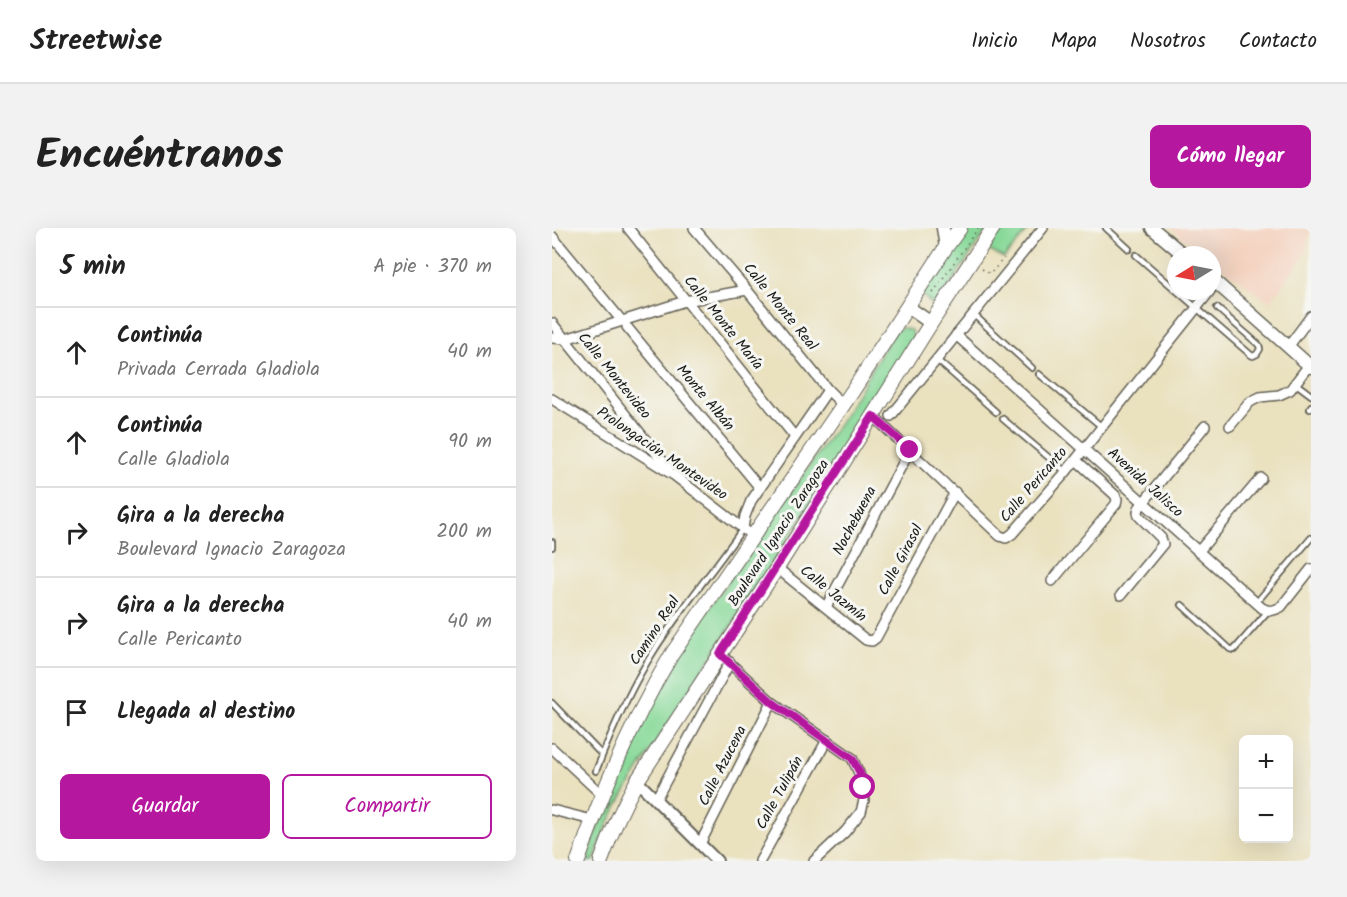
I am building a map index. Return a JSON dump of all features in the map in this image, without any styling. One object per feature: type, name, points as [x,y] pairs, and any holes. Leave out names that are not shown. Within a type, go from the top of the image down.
[{"type":"main road","points":[[943,228],[946,247]]},
{"type":"main road","name":"Boulevard Ignacio Zaragoza","points":[[578,861],[602,795],[661,672],[748,533],[843,405],[960,228]]},
{"type":"main road","name":"Boulevard Ignacio Zaragoza","points":[[601,861],[611,832],[637,781],[725,658],[777,568],[993,228]]},
{"type":"main road","points":[[1152,228],[1173,246]]},
{"type":"main road","points":[[1221,292],[1310,366]]},
{"type":"main road","points":[[908,307],[931,323]]},
{"type":"street","name":"Calle Monte María","points":[[628,228],[795,438]]},
{"type":"street","name":"Calle Monte Real","points":[[694,228],[828,390],[843,405]]},
{"type":"street","points":[[891,416],[1043,228]]},
{"type":"street","name":"Monte Albán","points":[[552,236],[760,488]]},
{"type":"street","points":[[552,338],[566,339],[625,324],[686,301],[747,291]]},
{"type":"street","name":"Calle Pericanto","points":[[873,416],[1000,536],[1006,538],[1076,460],[1202,300]]},
{"type":"street","points":[[1288,346],[1311,316]]},
{"type":"street","name":"Calle Montevideo","points":[[552,322],[675,476]]},
{"type":"street","name":"Avenida Jalisco","points":[[956,335],[1198,552],[1268,611]]},
{"type":"street","points":[[1230,426],[1250,402],[1260,397],[1290,390],[1310,366]]},
{"type":"street","points":[[748,533],[745,516],[751,501],[828,390]]},
{"type":"street","name":"Prolongación Montevideo","points":[[552,399],[675,476],[748,533]]},
{"type":"street","points":[[1121,595],[1163,544],[1161,538],[1139,516],[1139,508],[1205,426]]},
{"type":"street","name":"Nochebuena","points":[[826,607],[910,450]]},
{"type":"street","points":[[1052,581],[1116,504],[1117,499],[1076,460]]},
{"type":"street","points":[[1198,552],[1261,478]]},
{"type":"street","name":"Calle Girasol","points":[[872,640],[876,638],[955,492]]},
{"type":"street","name":"Calle Jazmín","points":[[777,568],[866,640],[872,640]]},
{"type":"street","points":[[1268,611],[1281,607],[1311,569]]},
{"type":"street","points":[[656,799],[725,658],[772,702],[852,758],[860,773],[864,800],[861,812],[845,832],[814,861]]},
{"type":"street","name":"Calle Azucena","points":[[700,844],[772,702]]},
{"type":"street","name":"Calle Tulipán","points":[[759,861],[827,740]]},
{"type":"street","points":[[552,748],[602,795]]},
{"type":"street","points":[[637,781],[717,861]]},
{"type":"street","points":[[552,810],[592,820]]},
{"type":"lane","points":[[1106,228],[1129,249]]},
{"type":"lane","points":[[1136,255],[1167,283]]},
{"type":"lane","points":[[1187,300],[1251,355],[1257,354],[1260,349],[1259,345],[1217,309]]},
{"type":"lane","points":[[973,314],[1032,368]]},
{"type":"lane","points":[[937,360],[996,412]]},
{"type":"lane","points":[[1039,374],[1102,427]]},
{"type":"lane","points":[[1295,383],[1311,395]]},
{"type":"lane","points":[[1003,419],[1066,472]]},
{"type":"lane","name":"Camino Real","points":[[596,771],[624,707],[654,650],[687,603],[748,533]]},
{"type":"lane","points":[[1256,603],[1311,538]]},
{"type":"lane","points":[[552,542],[552,547]]},
{"type":"lane","points":[[1182,605],[1230,649],[1234,650],[1268,611]]},
{"type":"lane","points":[[552,703],[602,755]]},
{"type":"path","points":[[933,293],[978,228]]},
{"type":"path","points":[[970,263],[990,274],[1004,258]]},
{"type":"shaded area","points":[[1170,228],[1311,228],[1305,254],[1270,302],[1221,267],[1221,246],[1193,246]]},
{"type":"green space","points":[[966,228],[988,228],[935,307],[921,294]]},
{"type":"green space","points":[[1003,228],[1030,228],[1004,258],[988,250]]},
{"type":"green space","points":[[896,329],[911,330],[914,340],[912,346],[650,752],[604,832],[594,861],[587,861],[601,817],[627,764],[630,738],[657,682],[843,418]]},
{"type":"route","points":[[863,787],[860,773],[852,758],[772,702],[720,654],[873,416],[910,450]]}]
